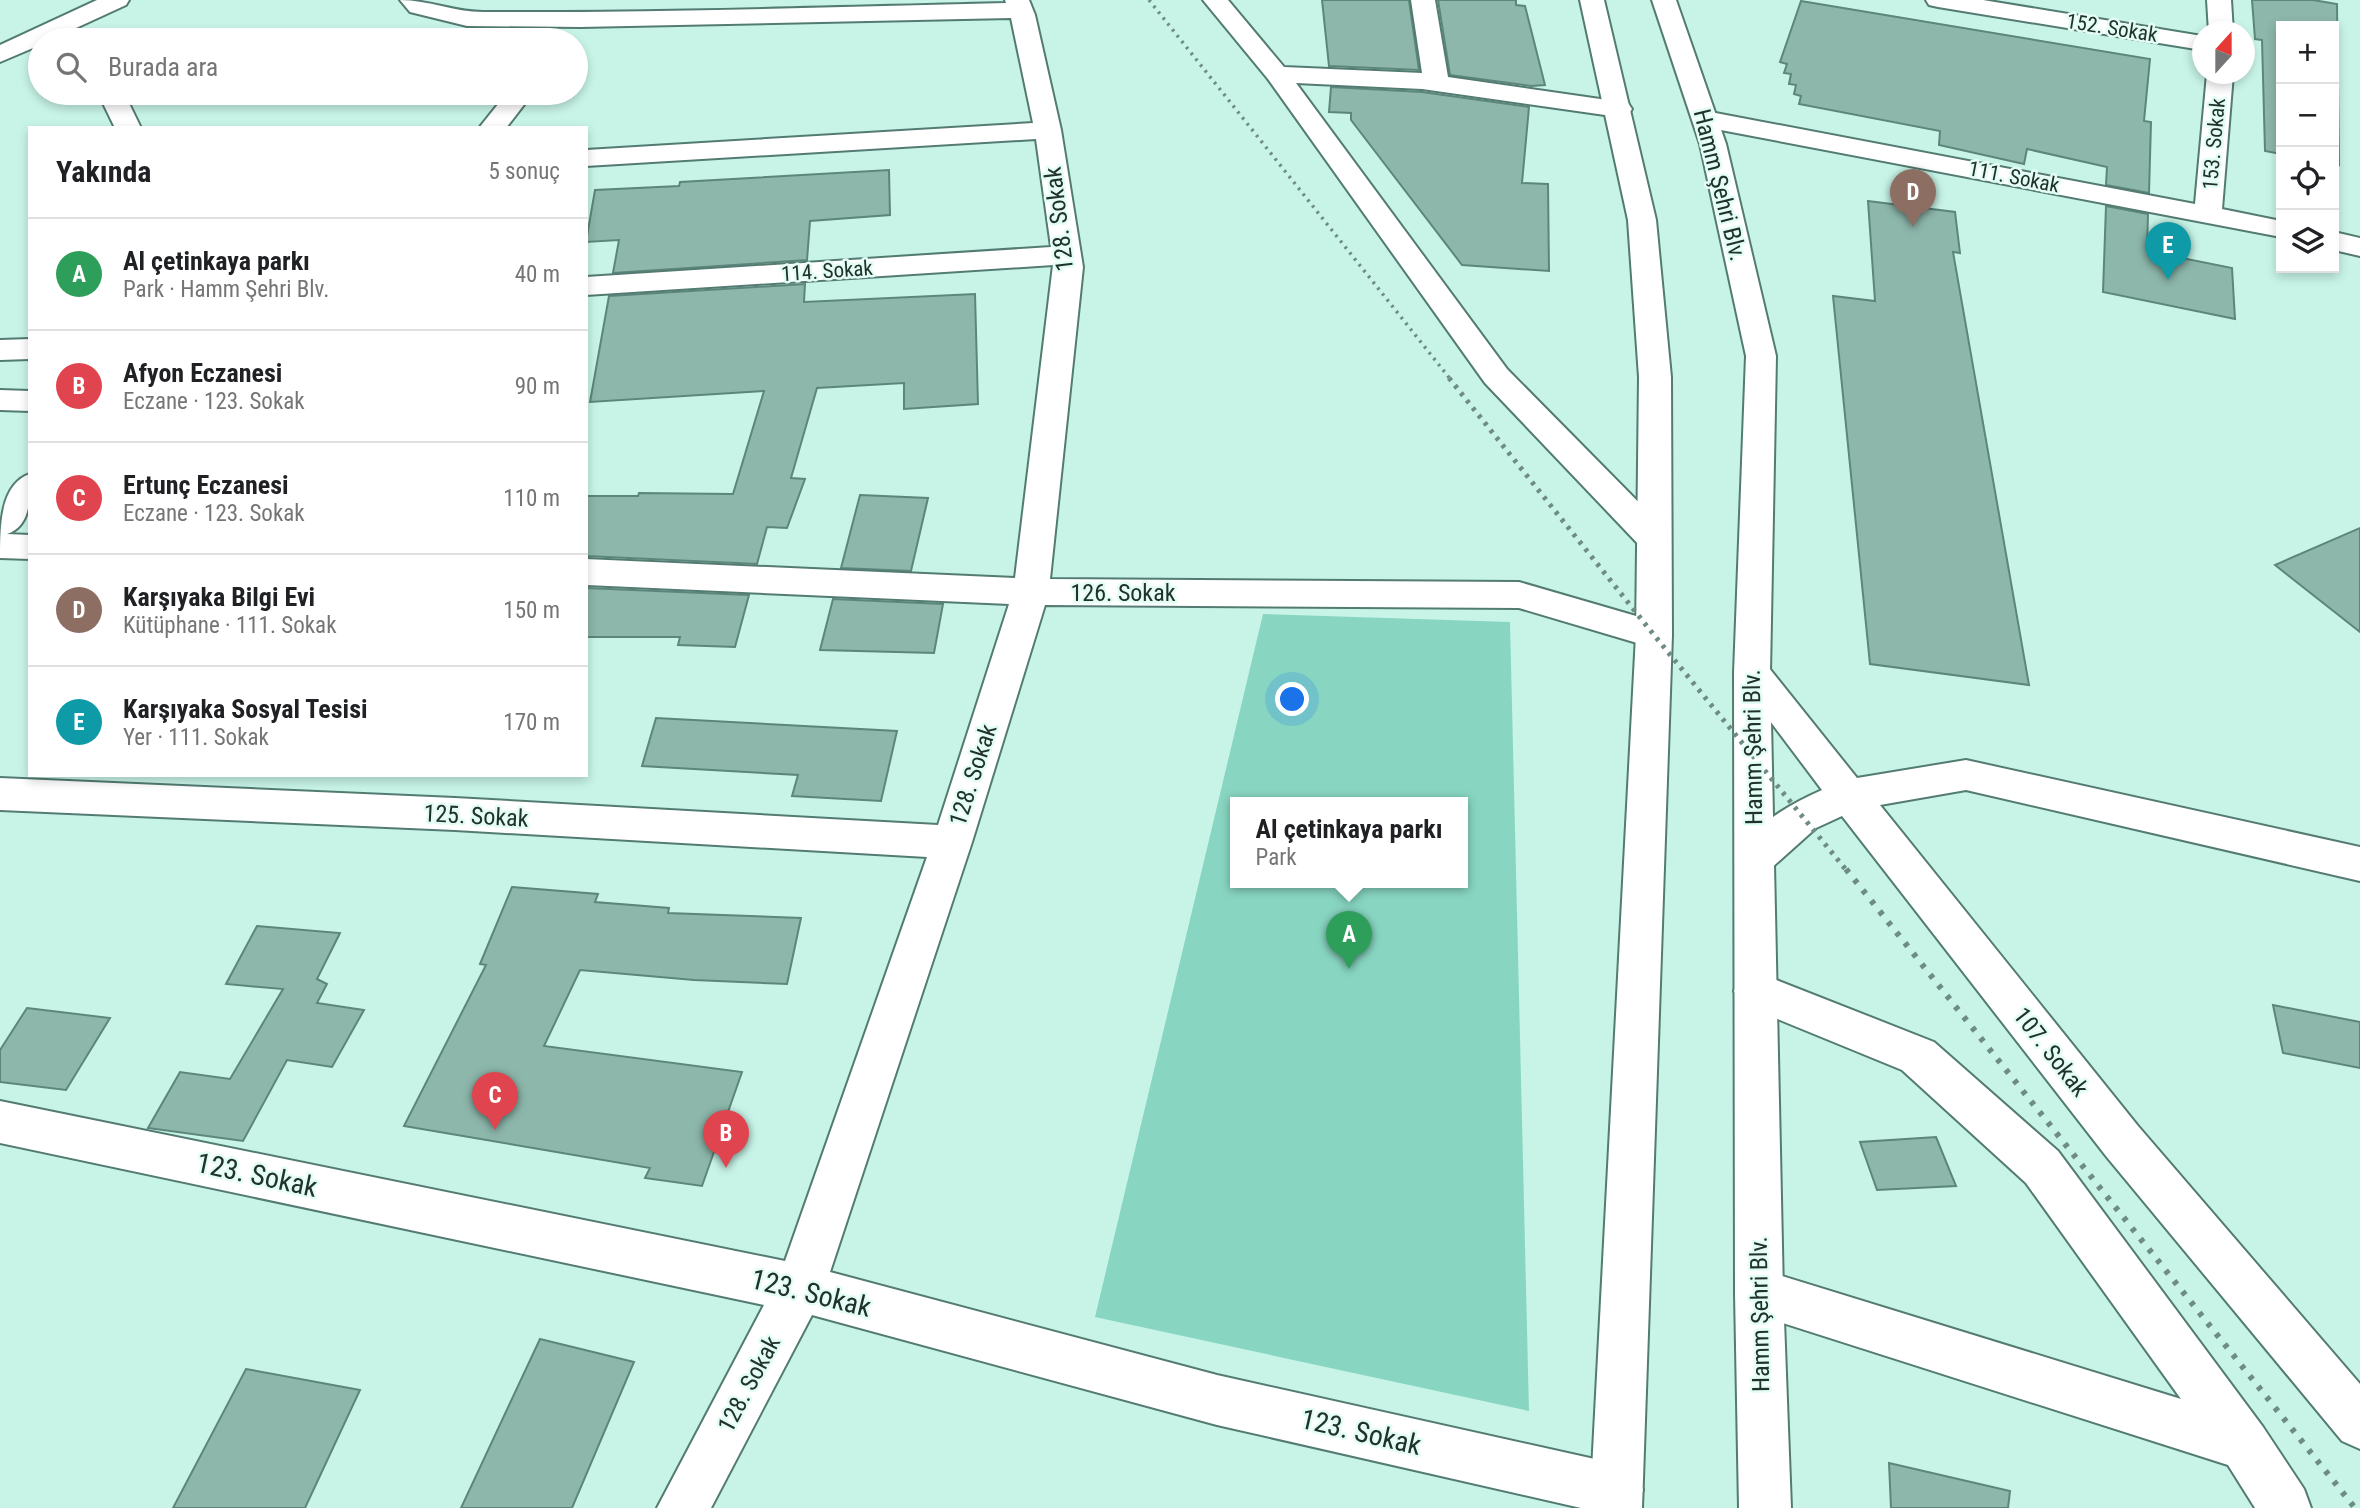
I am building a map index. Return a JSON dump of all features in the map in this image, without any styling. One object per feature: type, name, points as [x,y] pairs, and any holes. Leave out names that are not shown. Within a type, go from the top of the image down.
[{"type":"street","points":[[58,28],[117,0]]},
{"type":"street","points":[[412,0],[419,7],[467,19],[586,10],[1019,5]]},
{"type":"street","points":[[1215,0],[1277,74],[1496,376],[1654,539]]},
{"type":"street","points":[[1423,0],[1436,83]]},
{"type":"street","points":[[1592,0],[1619,109],[1642,220],[1655,377],[1654,635],[1616,1499]]},
{"type":"street","name":"Hamm Şehri Blv.","points":[[1664,0],[1713,144],[1761,356],[1752,673],[1759,1293],[1765,1508]]},
{"type":"street","name":"152. Sokak","points":[[1938,0],[2192,41]]},
{"type":"street","points":[[2220,0],[2221,21]]},
{"type":"street","name":"128. Sokak","points":[[683,1508],[800,1288],[952,842],[1031,592],[1068,267],[1048,130],[1019,5]]},
{"type":"street","points":[[572,28],[586,10]]},
{"type":"street","points":[[0,54],[28,41]]},
{"type":"street","points":[[1277,74],[1436,83],[1619,109]]},
{"type":"street","name":"153. Sokak","points":[[2208,214],[2219,84]]},
{"type":"street","points":[[117,105],[127,126]]},
{"type":"street","points":[[494,126],[510,105]]},
{"type":"street","name":"111. Sokak","points":[[1705,119],[2276,228]]},
{"type":"street","points":[[588,158],[1048,130]]},
{"type":"street","points":[[2339,242],[2360,247]]},
{"type":"street","name":"114. Sokak","points":[[588,286],[1067,256]]},
{"type":"street","points":[[0,349],[28,349]]},
{"type":"street","points":[[0,400],[28,401]]},
{"type":"street","points":[[0,524],[28,488]]},
{"type":"street","points":[[0,546],[28,547]]},
{"type":"street","name":"126. Sokak","points":[[588,572],[1031,592],[1519,595],[1654,635]]},
{"type":"street","name":"107. Sokak","points":[[1752,673],[2122,1141],[2360,1423]]},
{"type":"street","points":[[1755,858],[1802,817],[1849,795],[1966,775],[2360,864]]},
{"type":"street","name":"125. Sokak","points":[[0,794],[441,814],[952,842]]},
{"type":"street","points":[[1756,990],[1918,1056],[2042,1167],[2245,1446],[2285,1508]]},
{"type":"street","name":"123. Sokak","points":[[0,1122],[800,1288],[1217,1400],[1616,1499]]},
{"type":"street","points":[[1759,1293],[2245,1446]]},
{"type":"green space","points":[[1263,614],[1510,622],[1529,1411],[1095,1317]]},
{"type":"building","points":[[1322,0],[1409,0],[1419,70],[1329,66]]},
{"type":"building","points":[[1438,0],[1516,0],[1516,5],[1525,6],[1545,85],[1531,86],[1450,75]]},
{"type":"building","points":[[2252,0],[2313,0],[2337,4],[2337,21],[2276,21],[2276,153],[2265,151],[2262,40],[2255,39]]},
{"type":"building","points":[[1801,1],[2150,59],[2144,121],[2151,122],[2149,193],[2106,185],[2107,167],[2027,149],[2024,164],[1939,145],[1940,131],[1799,104],[1801,96],[1794,94],[1796,85],[1789,84],[1791,74],[1784,73],[1787,64],[1780,62]]},
{"type":"building","points":[[1331,87],[1422,92],[1529,107],[1522,183],[1548,184],[1549,271],[1462,265],[1351,120],[1351,113],[1329,112]]},
{"type":"building","points":[[889,170],[890,215],[810,221],[807,260],[613,273],[619,240],[588,242],[595,190],[679,186],[680,182]]},
{"type":"building","points":[[1868,201],[1955,212],[1960,253],[1953,252],[2029,685],[1870,664],[1833,296],[1875,301]]},
{"type":"building","points":[[2106,206],[2148,214],[2147,251],[2232,268],[2235,319],[2103,292]]},
{"type":"building","points":[[805,284],[804,302],[975,294],[978,404],[904,409],[904,383],[817,388],[791,478],[805,479],[787,528],[767,527],[757,564],[588,556],[588,496],[638,496],[639,493],[733,494],[764,391],[590,402],[609,296]]},
{"type":"building","points":[[860,495],[928,498],[911,571],[841,568]]},
{"type":"building","points":[[2360,528],[2360,632],[2275,565]]},
{"type":"building","points":[[588,588],[749,595],[735,647],[678,645],[680,637],[588,637]]},
{"type":"building","points":[[833,599],[943,604],[934,653],[820,650]]},
{"type":"building","points":[[656,718],[897,731],[881,801],[792,796],[798,775],[642,766]]},
{"type":"building","points":[[512,887],[598,894],[595,902],[669,908],[668,913],[801,918],[787,984],[694,980],[580,970],[544,1046],[742,1072],[702,1186],[645,1178],[650,1168],[404,1126],[486,965],[480,964]]},
{"type":"building","points":[[257,926],[340,933],[317,979],[327,984],[317,1003],[364,1010],[332,1067],[287,1060],[243,1141],[148,1128],[180,1072],[230,1079],[283,989],[226,984]]},
{"type":"building","points":[[2273,1005],[2360,1022],[2360,1068],[2283,1053]]},
{"type":"building","points":[[27,1008],[110,1018],[66,1090],[0,1082],[0,1050]]},
{"type":"building","points":[[1936,1137],[1956,1186],[1877,1190],[1860,1142]]},
{"type":"building","points":[[540,1339],[634,1362],[572,1508],[461,1508]]},
{"type":"building","points":[[246,1369],[360,1390],[305,1508],[173,1508]]},
{"type":"building","points":[[1889,1463],[2010,1491],[2008,1508],[1891,1508]]},
{"type":"railway","points":[[1149,0],[1451,380]]},
{"type":"railway","points":[[1449,378],[1847,871]]},
{"type":"railway","points":[[1846,869],[2355,1508]]},
{"type":"place","name":"Karşıyaka Bilgi Evi","points":[[1913,227]]},
{"type":"place","name":"Karşıyaka Sosyal Tesisi","points":[[2168,280]]},
{"type":"place","name":"Al çetinkaya parkı","points":[[1349,969]]},
{"type":"place","name":"Ertunç Eczanesi","points":[[495,1130]]},
{"type":"place","name":"Afyon Eczanesi","points":[[726,1168]]}]
